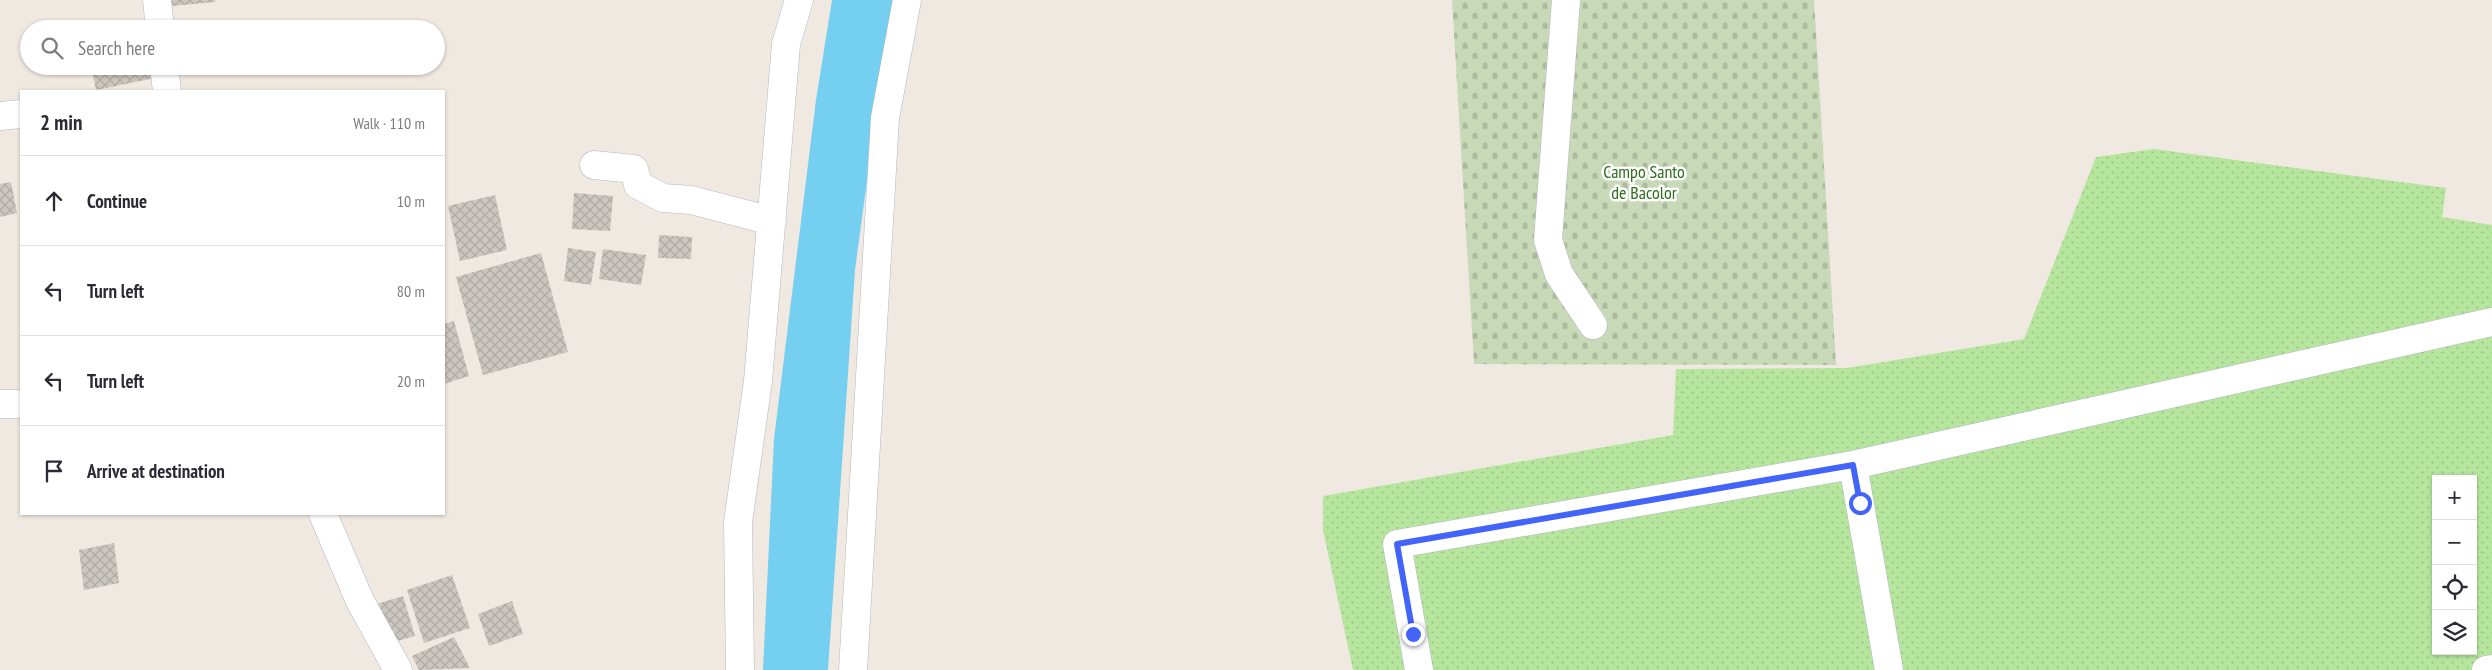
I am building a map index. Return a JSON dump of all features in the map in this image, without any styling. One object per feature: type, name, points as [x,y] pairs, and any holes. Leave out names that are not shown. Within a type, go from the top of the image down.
[{"type":"street","points":[[157,0],[159,20]]},
{"type":"street","points":[[740,670],[738,522],[758,381],[786,44],[799,0]]},
{"type":"street","points":[[853,670],[885,118],[907,0]]},
{"type":"street","points":[[1566,0],[1548,240],[1559,274],[1593,324]]},
{"type":"street","points":[[165,75],[167,90]]},
{"type":"street","points":[[0,116],[20,114]]},
{"type":"street","points":[[594,165],[634,169],[638,185],[663,198],[691,200],[772,221]]},
{"type":"street","points":[[1419,670],[1397,544],[1853,465],[2492,322]]},
{"type":"street","points":[[0,404],[20,404]]},
{"type":"street","points":[[1853,465],[1889,670]]},
{"type":"street","points":[[323,515],[360,601],[398,670]]},
{"type":"street","points":[[2486,670],[2492,669]]},
{"type":"green space","name":"Campo Santo de Bacolor","points":[[1452,0],[1814,0],[1836,365],[1474,364]]},
{"type":"green space","points":[[2154,149],[2446,188],[2442,217],[2492,225],[2492,670],[1353,670],[1323,530],[1323,496],[1673,435],[1676,369],[1847,368],[2024,339],[2096,157]]},
{"type":"water","points":[[832,0],[896,0],[878,99],[855,270],[828,670],[763,670],[774,439],[816,100]]},
{"type":"building","points":[[161,0],[215,0],[215,2],[161,7]]},
{"type":"building","points":[[93,75],[154,75],[155,78],[96,90]]},
{"type":"building","points":[[11,182],[17,213],[0,217],[0,184]]},
{"type":"building","points":[[574,193],[613,196],[610,231],[572,229]]},
{"type":"building","points":[[495,195],[507,250],[460,261],[448,206]]},
{"type":"building","points":[[659,235],[692,237],[691,259],[658,258]]},
{"type":"building","points":[[568,248],[596,252],[591,285],[564,281]]},
{"type":"building","points":[[603,249],[646,255],[641,285],[599,279]]},
{"type":"building","points":[[541,253],[568,352],[483,375],[456,277]]},
{"type":"building","points":[[454,321],[469,376],[445,384],[445,324]]},
{"type":"building","points":[[114,543],[119,583],[84,590],[79,550]]},
{"type":"building","points":[[452,575],[470,628],[424,643],[407,590]]},
{"type":"building","points":[[403,596],[415,636],[390,643],[376,604]]},
{"type":"building","points":[[512,601],[523,634],[489,646],[478,614]]},
{"type":"building","points":[[454,637],[470,668],[419,670],[412,656]]},
{"type":"route","points":[[1413,634],[1397,544],[1853,465],[1860,503]]}]
